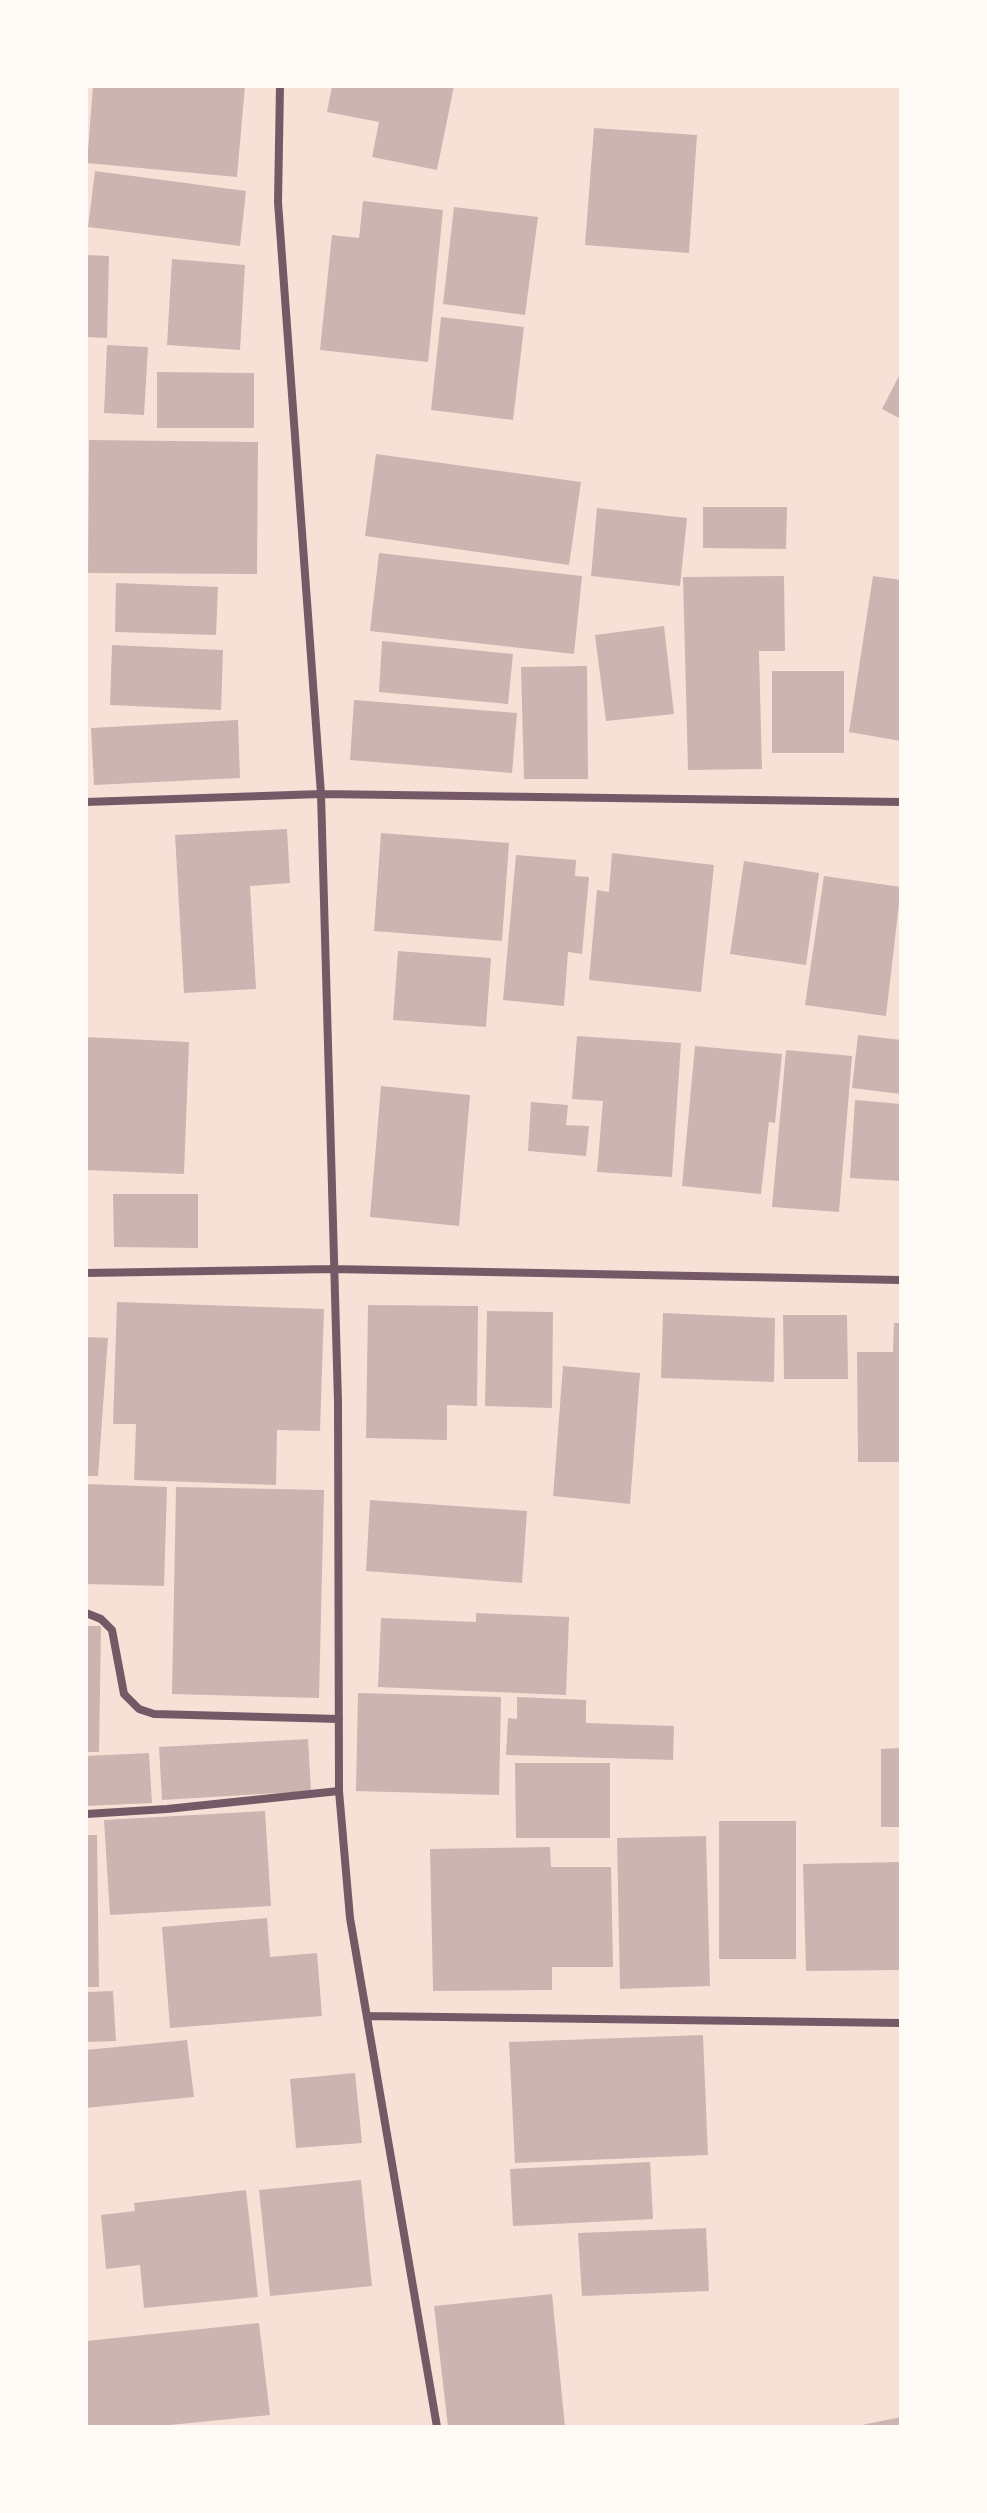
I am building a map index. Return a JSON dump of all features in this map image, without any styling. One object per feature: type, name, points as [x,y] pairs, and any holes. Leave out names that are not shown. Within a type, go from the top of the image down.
[{"type":"street","points":[[280,86],[278,202],[321,794],[338,1402],[339,1791],[350,1918],[437,2427]]},
{"type":"street","points":[[86,802],[321,794],[901,802]]},
{"type":"street","points":[[86,1273],[333,1269],[901,1280]]},
{"type":"street","points":[[86,1613],[101,1619],[112,1630],[124,1694],[139,1709],[154,1714],[339,1719]]},
{"type":"street","points":[[86,1814],[339,1791]]},
{"type":"street","points":[[368,2016],[901,2023]]},
{"type":"building","points":[[93,86],[245,86],[237,177],[87,163]]},
{"type":"building","points":[[332,86],[454,86],[437,170],[372,157],[379,122],[327,112]]},
{"type":"building","points":[[594,128],[697,135],[689,253],[585,245]]},
{"type":"building","points":[[95,171],[246,191],[240,246],[88,227]]},
{"type":"building","points":[[363,201],[443,210],[428,362],[320,350],[332,235],[359,238]]},
{"type":"building","points":[[454,207],[538,217],[525,315],[443,304]]},
{"type":"building","points":[[86,255],[109,256],[107,338],[86,337]]},
{"type":"building","points":[[172,259],[245,265],[240,350],[167,345]]},
{"type":"building","points":[[441,317],[524,327],[513,420],[431,410]]},
{"type":"building","points":[[107,345],[148,347],[144,415],[104,413]]},
{"type":"building","points":[[157,372],[254,373],[254,428],[157,428]]},
{"type":"building","points":[[901,372],[901,419],[882,409]]},
{"type":"building","points":[[89,440],[258,442],[257,574],[88,573]]},
{"type":"building","points":[[376,454],[581,482],[569,565],[365,536]]},
{"type":"building","points":[[703,507],[787,507],[786,549],[703,548]]},
{"type":"building","points":[[597,508],[687,518],[680,586],[591,576]]},
{"type":"building","points":[[379,553],[582,576],[574,654],[370,631]]},
{"type":"building","points":[[784,576],[785,651],[759,651],[762,769],[688,770],[683,577]]},
{"type":"building","points":[[873,576],[901,580],[901,741],[849,732]]},
{"type":"building","points":[[116,583],[218,587],[216,635],[115,632]]},
{"type":"building","points":[[664,626],[674,714],[606,721],[595,635]]},
{"type":"building","points":[[382,641],[513,654],[508,704],[379,692]]},
{"type":"building","points":[[112,645],[223,650],[221,710],[110,705]]},
{"type":"building","points":[[587,666],[588,779],[524,779],[521,667]]},
{"type":"building","points":[[772,671],[844,671],[844,753],[772,753]]},
{"type":"building","points":[[354,700],[517,713],[512,773],[350,760]]},
{"type":"building","points":[[238,720],[240,778],[94,785],[91,728]]},
{"type":"building","points":[[287,829],[290,883],[250,886],[256,989],[184,993],[175,835]]},
{"type":"building","points":[[381,833],[509,843],[502,941],[374,931]]},
{"type":"building","points":[[612,853],[714,865],[701,992],[589,980],[597,890],[609,892]]},
{"type":"building","points":[[516,855],[576,860],[575,876],[589,877],[582,954],[568,952],[564,1006],[503,1000]]},
{"type":"building","points":[[744,861],[819,873],[806,965],[730,954]]},
{"type":"building","points":[[824,876],[901,887],[886,1016],[805,1005]]},
{"type":"building","points":[[398,951],[491,958],[486,1027],[393,1020]]},
{"type":"building","points":[[858,1035],[901,1040],[901,1094],[852,1088]]},
{"type":"building","points":[[577,1036],[681,1043],[672,1177],[597,1172],[603,1101],[572,1099]]},
{"type":"building","points":[[86,1037],[189,1042],[184,1174],[86,1170]]},
{"type":"building","points":[[695,1046],[782,1054],[775,1123],[769,1122],[761,1194],[682,1186]]},
{"type":"building","points":[[786,1050],[852,1056],[839,1212],[772,1207]]},
{"type":"building","points":[[381,1086],[470,1095],[459,1226],[370,1217]]},
{"type":"building","points":[[855,1100],[901,1104],[901,1181],[850,1178]]},
{"type":"building","points":[[531,1102],[568,1105],[566,1125],[589,1126],[586,1156],[528,1151]]},
{"type":"building","points":[[113,1194],[198,1194],[198,1248],[114,1247]]},
{"type":"building","points":[[117,1302],[324,1309],[320,1431],[277,1430],[276,1485],[134,1480],[136,1424],[113,1424]]},
{"type":"building","points":[[368,1305],[478,1306],[477,1406],[447,1405],[447,1440],[366,1438]]},
{"type":"building","points":[[487,1311],[553,1312],[552,1408],[485,1406]]},
{"type":"building","points":[[663,1313],[775,1318],[774,1382],[661,1378]]},
{"type":"building","points":[[783,1315],[847,1315],[848,1379],[784,1379]]},
{"type":"building","points":[[894,1323],[901,1323],[901,1462],[858,1462],[857,1352],[893,1352]]},
{"type":"building","points":[[86,1337],[108,1338],[98,1476],[86,1476]]},
{"type":"building","points":[[563,1366],[640,1373],[630,1504],[553,1496]]},
{"type":"building","points":[[86,1484],[167,1487],[164,1586],[86,1584]]},
{"type":"building","points":[[176,1487],[324,1490],[319,1698],[172,1694]]},
{"type":"building","points":[[370,1500],[527,1511],[522,1583],[366,1571]]},
{"type":"building","points":[[476,1613],[569,1617],[566,1695],[378,1687],[381,1618],[476,1622]]},
{"type":"building","points":[[86,1626],[101,1626],[99,1752],[86,1752]]},
{"type":"building","points":[[358,1693],[501,1697],[499,1795],[356,1791]]},
{"type":"building","points":[[517,1697],[586,1700],[586,1723],[674,1726],[673,1760],[506,1755],[508,1718],[517,1719]]},
{"type":"building","points":[[308,1739],[311,1791],[162,1800],[159,1747]]},
{"type":"building","points":[[901,1748],[901,1827],[881,1827],[881,1749]]},
{"type":"building","points":[[149,1753],[152,1803],[86,1806],[86,1756]]},
{"type":"building","points":[[515,1763],[610,1763],[610,1838],[516,1838]]},
{"type":"building","points":[[265,1811],[271,1906],[110,1915],[104,1820]]},
{"type":"building","points":[[719,1821],[796,1821],[796,1959],[719,1959]]},
{"type":"building","points":[[86,1835],[97,1835],[99,1987],[86,1987]]},
{"type":"building","points":[[706,1836],[710,1986],[620,1989],[617,1838]]},
{"type":"building","points":[[550,1847],[551,1867],[611,1867],[613,1967],[552,1967],[552,1990],[433,1991],[430,1849]]},
{"type":"building","points":[[901,1862],[901,1970],[806,1971],[803,1864]]},
{"type":"building","points":[[267,1918],[270,1957],[317,1953],[322,2016],[170,2028],[162,1927]]},
{"type":"building","points":[[113,1991],[116,2041],[86,2042],[86,1992]]},
{"type":"building","points":[[703,2035],[708,2155],[515,2163],[509,2042]]},
{"type":"building","points":[[187,2040],[194,2097],[86,2108],[86,2050]]},
{"type":"building","points":[[355,2073],[362,2143],[296,2148],[290,2079]]},
{"type":"building","points":[[650,2162],[653,2219],[513,2226],[510,2169]]},
{"type":"building","points":[[361,2180],[372,2286],[270,2296],[259,2190]]},
{"type":"building","points":[[246,2190],[258,2297],[144,2308],[140,2265],[106,2269],[101,2215],[135,2211],[134,2203]]},
{"type":"building","points":[[706,2228],[709,2291],[582,2296],[578,2233]]},
{"type":"building","points":[[552,2294],[565,2427],[448,2427],[434,2306]]},
{"type":"building","points":[[259,2323],[270,2415],[150,2427],[86,2427],[86,2341]]},
{"type":"building","points":[[901,2417],[901,2427],[857,2427],[857,2426]]}]
